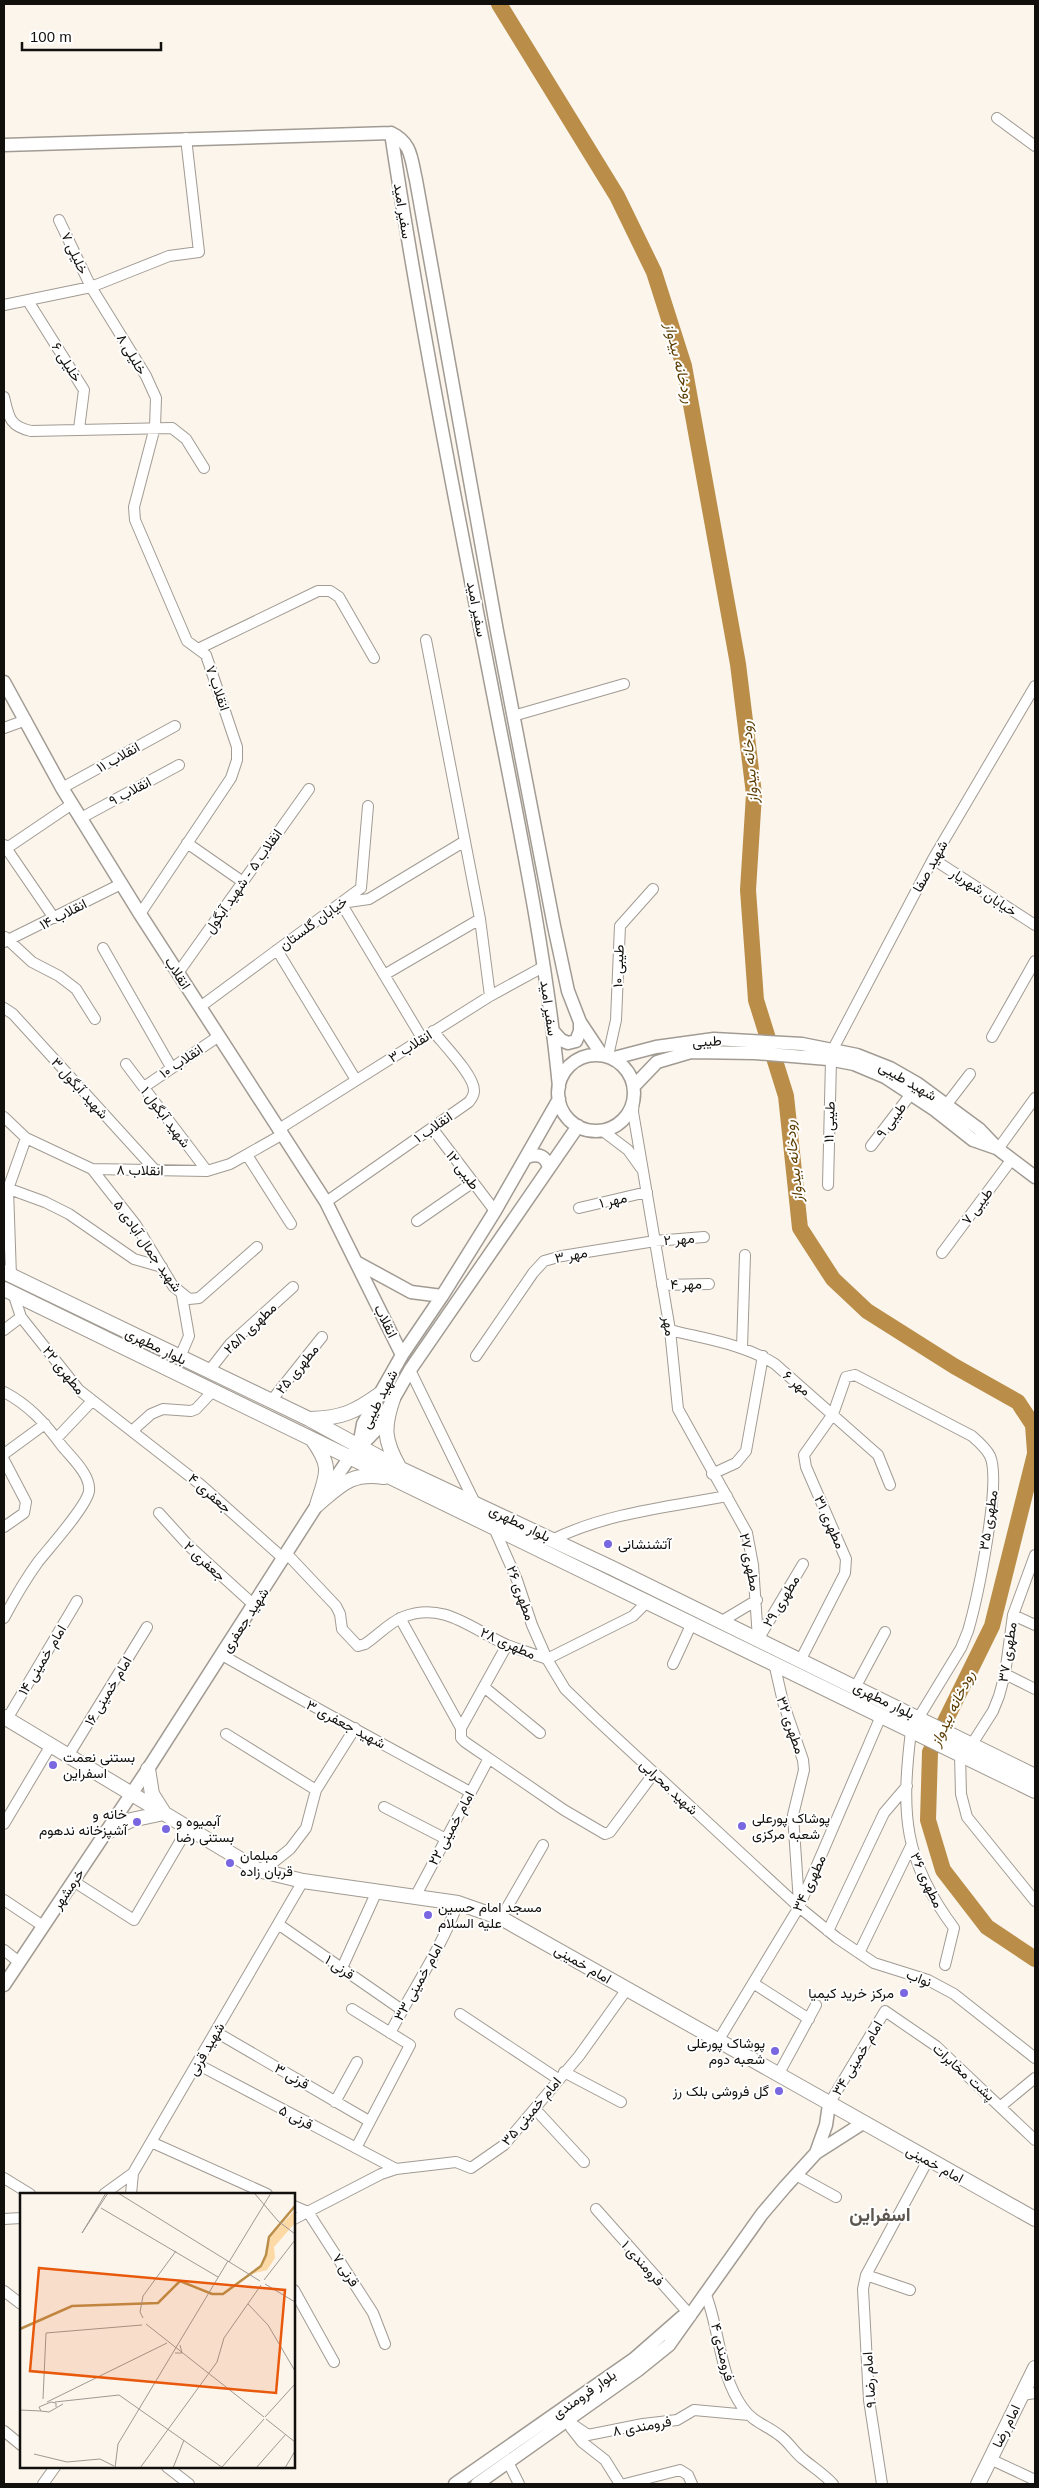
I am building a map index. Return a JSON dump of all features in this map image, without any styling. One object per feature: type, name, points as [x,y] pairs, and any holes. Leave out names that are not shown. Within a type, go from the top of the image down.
[{"type":"main road","name":"بلوار مطهری","points":[[8,1274],[307,1418],[354,1452]]},
{"type":"main road","name":"بلوار مطهری","points":[[8,1291],[212,1392],[305,1434],[354,1452],[396,1473],[494,1528],[606,1580],[1035,1791]]},
{"type":"main road","points":[[386,1396],[386,1434],[388,1448],[396,1473],[353,1478],[346,1481],[317,1505],[327,1473],[327,1465],[324,1455],[305,1434],[307,1418],[333,1418],[347,1415],[386,1396]]},
{"type":"main road","name":"بلوار مطهری","points":[[396,1473],[474,1501],[922,1718],[1035,1776]]},
{"type":"main road","points":[[606,1580],[612,1568]]},
{"type":"main road","name":"امام خمینی","points":[[6,1718],[258,1870],[303,1881],[458,1903],[501,1918],[1035,2219]]},
{"type":"main road","points":[[933,1741],[940,1728]]},
{"type":"main road","points":[[105,1833],[132,1820],[164,1814],[152,1794],[148,1769]]},
{"type":"main road","name":"امام رضا","points":[[978,2484],[990,2459],[1029,2394],[1035,2368]]},
{"type":"street","points":[[997,118],[1035,146]]},
{"type":"street","points":[[4,145],[391,132]]},
{"type":"street","name":"سفیر امید","points":[[391,132],[403,139],[409,150],[416,180],[513,716],[568,991],[580,1022],[608,1056]]},
{"type":"street","name":"سفیر امید","points":[[391,132],[406,234],[518,819],[554,1030],[559,1093]]},
{"type":"street","points":[[4,305],[91,287],[169,256],[198,252],[186,138]]},
{"type":"street","name":"خلیلی ۷","points":[[59,220],[91,287]]},
{"type":"street","name":"خلیلی ۸","points":[[91,287],[146,376],[156,398],[155,427]]},
{"type":"street","name":"خلیلی ۶","points":[[28,301],[84,390],[79,429]]},
{"type":"street","points":[[4,398],[10,419],[19,428],[31,431],[172,428],[186,439],[204,468]]},
{"type":"street","name":"انقلاب ۷","points":[[140,914],[231,778],[237,760],[234,733],[206,654],[200,648],[193,646],[187,641],[136,520],[134,507],[155,427]]},
{"type":"street","points":[[200,648],[318,591],[330,591],[338,597],[374,658]]},
{"type":"street","points":[[426,640],[480,919],[490,996]]},
{"type":"street","name":"انقلاب","points":[[4,682],[62,788],[140,914],[326,1202],[402,1354]]},
{"type":"street","points":[[513,716],[624,684]]},
{"type":"street","name":"شهید صفا","points":[[832,1054],[933,859],[1035,687]]},
{"type":"street","points":[[4,728],[26,720]]},
{"type":"street","name":"انقلاب ۱۱","points":[[62,788],[175,726]]},
{"type":"street","name":"انقلاب ۹","points":[[81,818],[179,765]]},
{"type":"street","name":"انقلاب ۵ - شهید آبگول","points":[[178,973],[309,789]]},
{"type":"street","points":[[54,918],[4,848],[72,804]]},
{"type":"street","name":"خیابان گلستان","points":[[200,1007],[361,888],[368,806]]},
{"type":"street","points":[[422,1038],[341,903],[369,898],[465,841]]},
{"type":"street","points":[[187,844],[243,882]]},
{"type":"street","name":"خیابان شهریار","points":[[933,859],[1035,925]]},
{"type":"street","name":"انقلاب ۱۴","points":[[6,940],[122,884]]},
{"type":"street","name":"طیبی ۱۰","points":[[608,1056],[616,1020],[620,926],[653,888]]},
{"type":"street","points":[[384,975],[480,919]]},
{"type":"street","points":[[6,940],[32,962],[59,976],[76,989],[95,1019]]},
{"type":"street","points":[[103,948],[171,1067]]},
{"type":"street","points":[[277,950],[356,1080]]},
{"type":"street","points":[[992,1037],[1035,960]]},
{"type":"street","name":"انقلاب ۳","points":[[281,1131],[422,1038],[490,996],[543,967]]},
{"type":"street","name":"شهید آبگول ۳","points":[[4,1008],[12,1014],[155,1170]]},
{"type":"street","points":[[554,1030],[561,1040],[568,1043],[576,1041],[580,1031],[580,1022]]},
{"type":"street","name":"انقلاب ۱","points":[[326,1202],[469,1102],[474,1091],[468,1075],[433,1032]]},
{"type":"street","name":"انقلاب ۱۰","points":[[144,1087],[219,1036]]},
{"type":"street","name":"طیبی","points":[[608,1056],[680,1042],[714,1039],[756,1046],[801,1050]]},
{"type":"street","name":"طیبی","points":[[634,1092],[657,1062],[671,1056],[691,1052],[756,1046]]},
{"type":"street","name":"شهید طیبی","points":[[801,1050],[857,1055],[890,1068],[947,1104],[979,1129],[998,1149],[1035,1176]]},
{"type":"street","name":"شهید طیبی","points":[[832,1054],[885,1076],[973,1140],[998,1149]]},
{"type":"street","name":"طیبی ۱۱","points":[[828,1185],[832,1054]]},
{"type":"street","points":[[590,1055],[608,1056],[623,1065],[630,1075],[634,1092],[631,1110],[624,1120],[614,1127],[603,1131],[590,1130],[578,1126],[569,1119],[559,1093],[562,1075],[579,1058],[590,1055]]},
{"type":"street","name":"شهید آبگول ۱","points":[[126,1064],[207,1170]]},
{"type":"street","points":[[947,1104],[970,1074]]},
{"type":"street","name":"مهر","points":[[634,1092],[633,1112],[670,1330],[678,1409],[712,1474]]},
{"type":"street","name":"شهید طیبی","points":[[354,1452],[375,1431],[402,1354],[442,1296],[495,1211],[527,1157],[559,1093]]},
{"type":"street","name":"طیبی ۹","points":[[871,1146],[911,1094]]},
{"type":"street","points":[[998,1149],[1035,1098]]},
{"type":"street","name":"انقلاب ۸","points":[[4,1117],[26,1138],[92,1170],[207,1170],[230,1164],[247,1155],[281,1131]]},
{"type":"street","name":"شهید طیبی","points":[[386,1396],[410,1370],[578,1126]]},
{"type":"street","name":"طیبی ۱۲","points":[[432,1128],[495,1211]]},
{"type":"street","name":"مهر","points":[[603,1131],[628,1150],[644,1171]]},
{"type":"street","points":[[8,1274],[6,1188],[26,1138]]},
{"type":"street","points":[[527,1157],[534,1154],[542,1156],[547,1160],[550,1168]]},
{"type":"street","points":[[247,1155],[291,1224]]},
{"type":"street","name":"طیبی ۷","points":[[942,1253],[1012,1160]]},
{"type":"street","name":"شهید جمال آبادی ۵","points":[[92,1170],[136,1224],[182,1296],[194,1300],[199,1298],[257,1247]]},
{"type":"street","points":[[417,1221],[472,1183]]},
{"type":"street","points":[[6,1188],[45,1202],[69,1214],[134,1259],[162,1267]]},
{"type":"street","name":"مهر ۱","points":[[578,1208],[647,1192]]},
{"type":"street","name":"مهر ۲","points":[[655,1241],[704,1237]]},
{"type":"street","name":"مهر ۳","points":[[476,1356],[533,1273],[544,1261],[562,1256],[655,1241]]},
{"type":"street","points":[[742,1348],[744,1255]]},
{"type":"street","points":[[356,1262],[411,1292],[442,1296]]},
{"type":"street","name":"مهر ۴","points":[[662,1284],[709,1284]]},
{"type":"street","name":"مطهری ۲۵/۱","points":[[208,1371],[230,1344],[293,1287]]},
{"type":"street","name":"مطهری ۲۲","points":[[8,1291],[21,1317],[78,1390],[132,1432]]},
{"type":"street","points":[[180,1357],[189,1336],[182,1296]]},
{"type":"street","points":[[4,1330],[21,1317]]},
{"type":"street","name":"مهر ۶","points":[[670,1330],[742,1348],[763,1356],[833,1414],[878,1455],[890,1485]]},
{"type":"street","name":"مطهری ۲۵","points":[[271,1401],[322,1337]]},
{"type":"street","points":[[712,1474],[736,1463],[746,1451],[763,1356]]},
{"type":"street","points":[[410,1370],[474,1501]]},
{"type":"street","name":"مطهری ۳۵","points":[[833,1414],[844,1382],[850,1375],[855,1375],[953,1424],[972,1436],[984,1447],[991,1457],[994,1491],[972,1614],[962,1648],[922,1718]]},
{"type":"street","points":[[4,1392],[30,1408],[45,1424],[82,1472],[88,1482],[89,1491],[80,1508],[38,1563],[4,1618]]},
{"type":"street","points":[[132,1432],[151,1414],[163,1410],[191,1411],[196,1409],[212,1392]]},
{"type":"street","points":[[56,1438],[91,1402]]},
{"type":"street","name":"مطهری ۳۱","points":[[801,1659],[845,1573],[847,1565],[804,1461],[808,1449],[833,1414]]},
{"type":"street","points":[[4,1454],[45,1424]]},
{"type":"street","name":"جعفری ۴","points":[[132,1432],[201,1484],[286,1557],[336,1606],[340,1614],[342,1629],[355,1644],[362,1646],[365,1644]]},
{"type":"street","name":"شهید جعفری","points":[[132,1794],[286,1557],[317,1505],[354,1452]]},
{"type":"street","points":[[4,1460],[26,1502],[24,1513],[4,1527]]},
{"type":"street","name":"مطهری ۲۷","points":[[712,1474],[747,1534],[757,1600],[758,1639]]},
{"type":"street","points":[[554,1539],[572,1530],[622,1515],[726,1496]]},
{"type":"street","name":"جعفری ۲","points":[[159,1513],[188,1545],[254,1605]]},
{"type":"street","name":"مطهری ۲۶","points":[[494,1528],[518,1580],[547,1659]]},
{"type":"street","name":"مطهری ۳۷","points":[[972,1744],[993,1711],[1005,1674],[1013,1615],[1035,1555]]},
{"type":"street","name":"مطهری ۲۹","points":[[758,1639],[803,1564]]},
{"type":"street","name":"مطهری ۲۷","points":[[722,1621],[757,1600]]},
{"type":"street","name":"امام خمینی ۱۴","points":[[6,1718],[77,1601]]},
{"type":"street","name":"مطهری ۲۸","points":[[365,1644],[400,1618],[418,1612],[437,1612],[452,1616],[508,1645],[547,1659],[633,1616],[648,1601]]},
{"type":"street","points":[[1013,1615],[1035,1625]]},
{"type":"street","points":[[400,1618],[461,1728],[461,1738],[488,1760],[605,1834],[610,1832],[654,1773]]},
{"type":"street","points":[[673,1664],[692,1623]]},
{"type":"street","name":"امام خمینی ۱۶","points":[[68,1756],[147,1627]]},
{"type":"street","points":[[856,1686],[885,1632]]},
{"type":"street","points":[[461,1728],[508,1645]]},
{"type":"street","name":"شهید جعفری ۳","points":[[222,1655],[304,1703],[355,1728],[470,1792]]},
{"type":"street","name":"شهید محرابی","points":[[547,1659],[565,1689],[799,1907]]},
{"type":"street","name":"مطهری ۳۲","points":[[774,1663],[783,1702],[803,1760],[804,1770],[793,1815],[799,1907]]},
{"type":"street","points":[[1005,1674],[1035,1689]]},
{"type":"street","points":[[484,1687],[540,1733]]},
{"type":"street","name":"مطهری ۳۴","points":[[718,2041],[799,1907],[881,1716]]},
{"type":"street","points":[[258,1870],[275,1861],[290,1849],[306,1828],[316,1790],[355,1728]]},
{"type":"street","name":"مطهری ۳۶","points":[[914,1732],[907,1786],[911,1846],[925,1884],[954,1928],[945,1965]]},
{"type":"street","points":[[226,1734],[316,1790]]},
{"type":"street","points":[[4,1824],[51,1745]]},
{"type":"street","points":[[954,1751],[967,1818],[1035,1901]]},
{"type":"street","name":"امام خمینی ۲۲","points":[[415,1897],[488,1760]]},
{"type":"street","points":[[828,1931],[884,1813],[907,1786]]},
{"type":"street","name":"خرمشهر","points":[[4,1985],[132,1794]]},
{"type":"street","points":[[384,1807],[446,1839]]},
{"type":"street","points":[[73,1881],[134,1920],[188,1828]]},
{"type":"street","points":[[501,1918],[544,1845]]},
{"type":"street","points":[[859,1952],[911,1846]]},
{"type":"street","name":"شهید قرنی","points":[[133,2173],[303,1881]]},
{"type":"street","points":[[342,1968],[378,1891]]},
{"type":"street","points":[[4,1900],[43,1926]]},
{"type":"street","name":"امام خمینی ۳۳","points":[[390,2032],[417,1988],[451,1921],[458,1903]]},
{"type":"street","name":"نواب","points":[[799,1907],[828,1931],[874,1963],[928,1980],[954,1994],[1035,2058]]},
{"type":"street","name":"قرنی ۱","points":[[278,1924],[402,2010]]},
{"type":"street","points":[[4,1950],[19,1962]]},
{"type":"street","points":[[753,1983],[809,2019]]},
{"type":"street","name":"امام خمینی ۳۵","points":[[295,2218],[382,2174],[396,2169],[456,2162],[467,2168],[474,2168],[504,2145],[536,2110],[561,2075],[590,2041],[627,1989]]},
{"type":"street","points":[[778,2075],[816,2005]]},
{"type":"street","points":[[352,2009],[410,2045],[356,2148]]},
{"type":"street","name":"امام خمینی ۳۴","points":[[829,2104],[885,2011]]},
{"type":"street","name":"پشت مخابرات","points":[[885,2011],[936,2046],[1035,2140]]},
{"type":"street","points":[[460,2014],[561,2075],[621,2102]]},
{"type":"street","name":"قرنی ۳","points":[[216,2032],[369,2121]]},
{"type":"street","points":[[335,2102],[357,2062]]},
{"type":"street","name":"قرنی ۵","points":[[197,2064],[396,2169]]},
{"type":"street","points":[[1001,2106],[1035,2078]]},
{"type":"street","points":[[816,2153],[826,2125],[829,2104]]},
{"type":"street","points":[[536,2110],[584,2162]]},
{"type":"street","points":[[816,2153],[863,2123]]},
{"type":"street","points":[[151,2142],[265,2193]]},
{"type":"street","name":"بلوار فرومندی","points":[[456,2484],[634,2359],[689,2314],[706,2295],[762,2214],[816,2153]]},
{"type":"street","points":[[910,2290],[866,2275],[928,2160]]},
{"type":"street","points":[[105,2193],[133,2173]]},
{"type":"street","points":[[131,2193],[133,2173]]},
{"type":"street","points":[[796,2175],[836,2197]]},
{"type":"street","points":[[4,2178],[28,2193]]},
{"type":"street","points":[[295,2206],[308,2212]]},
{"type":"street","name":"فرومندی ۱","points":[[596,2209],[689,2314]]},
{"type":"street","name":"قرنی ۷","points":[[308,2212],[373,2314],[385,2344]]},
{"type":"street","points":[[4,2219],[20,2218]]},
{"type":"street","name":"امام رضا ۹","points":[[866,2275],[862,2289],[869,2400],[882,2484]]},
{"type":"street","points":[[4,2291],[20,2303]]},
{"type":"street","points":[[295,2292],[321,2335],[334,2362]]},
{"type":"street","name":"فرومندی ۴","points":[[706,2295],[713,2313],[726,2371],[734,2392],[749,2415],[756,2423],[789,2442],[803,2459],[824,2474],[833,2484]]},
{"type":"street","name":"بلوار فرومندی","points":[[477,2484],[669,2345],[689,2314]]},
{"type":"street","name":"فرومندی ۸","points":[[566,2420],[588,2435],[643,2424],[677,2420],[694,2410],[749,2415]]},
{"type":"street","points":[[566,2420],[582,2442],[605,2460],[620,2484]]},
{"type":"street","points":[[4,2431],[20,2445]]},
{"type":"street","points":[[990,2459],[1035,2480]]},
{"type":"street","points":[[508,2462],[519,2484]]},
{"type":"street","points":[[43,2484],[51,2468]]},
{"type":"street","points":[[168,2468],[188,2483]]},
{"type":"street","points":[[625,2484],[680,2470],[688,2476],[692,2484]]},
{"type":"waterway","name":"رودخانه بیدواز","points":[[499,4],[617,196],[654,272],[684,366],[738,664],[754,794],[748,890],[756,1000],[786,1096],[800,1228],[833,1279],[867,1311],[954,1366],[1018,1402],[1033,1425],[1035,1452]]},
{"type":"waterway","name":"رودخانه بیدواز","points":[[1035,1454],[992,1626],[930,1752],[928,1820],[943,1870],[987,1927],[1035,1959]]},
{"type":"place","name":"آتشنشانی","points":[[608,1544]]},
{"type":"place","name":"بستنی نعمت اسفراین","points":[[53,1765]]},
{"type":"place","name":"خانه و آشپزخانه ندهوم","points":[[137,1822]]},
{"type":"place","name":"پوشاک پورعلی شعبه مرکزی","points":[[742,1826]]},
{"type":"place","name":"آبمیوه و بستنی رضا","points":[[166,1829]]},
{"type":"place","name":"مبلمان قربان زاده","points":[[230,1863]]},
{"type":"place","name":"مسجد امام حسین علیه السلام","points":[[428,1915]]},
{"type":"place","name":"مرکز خرید کیمیا","points":[[904,1993]]},
{"type":"place","name":"پوشاک پورعلی شعبه دوم","points":[[775,2051]]},
{"type":"place","name":"گل فروشی بلک رز","points":[[779,2091]]},
{"type":"district","name":"اسفراین","points":[[880,2214]]}]
